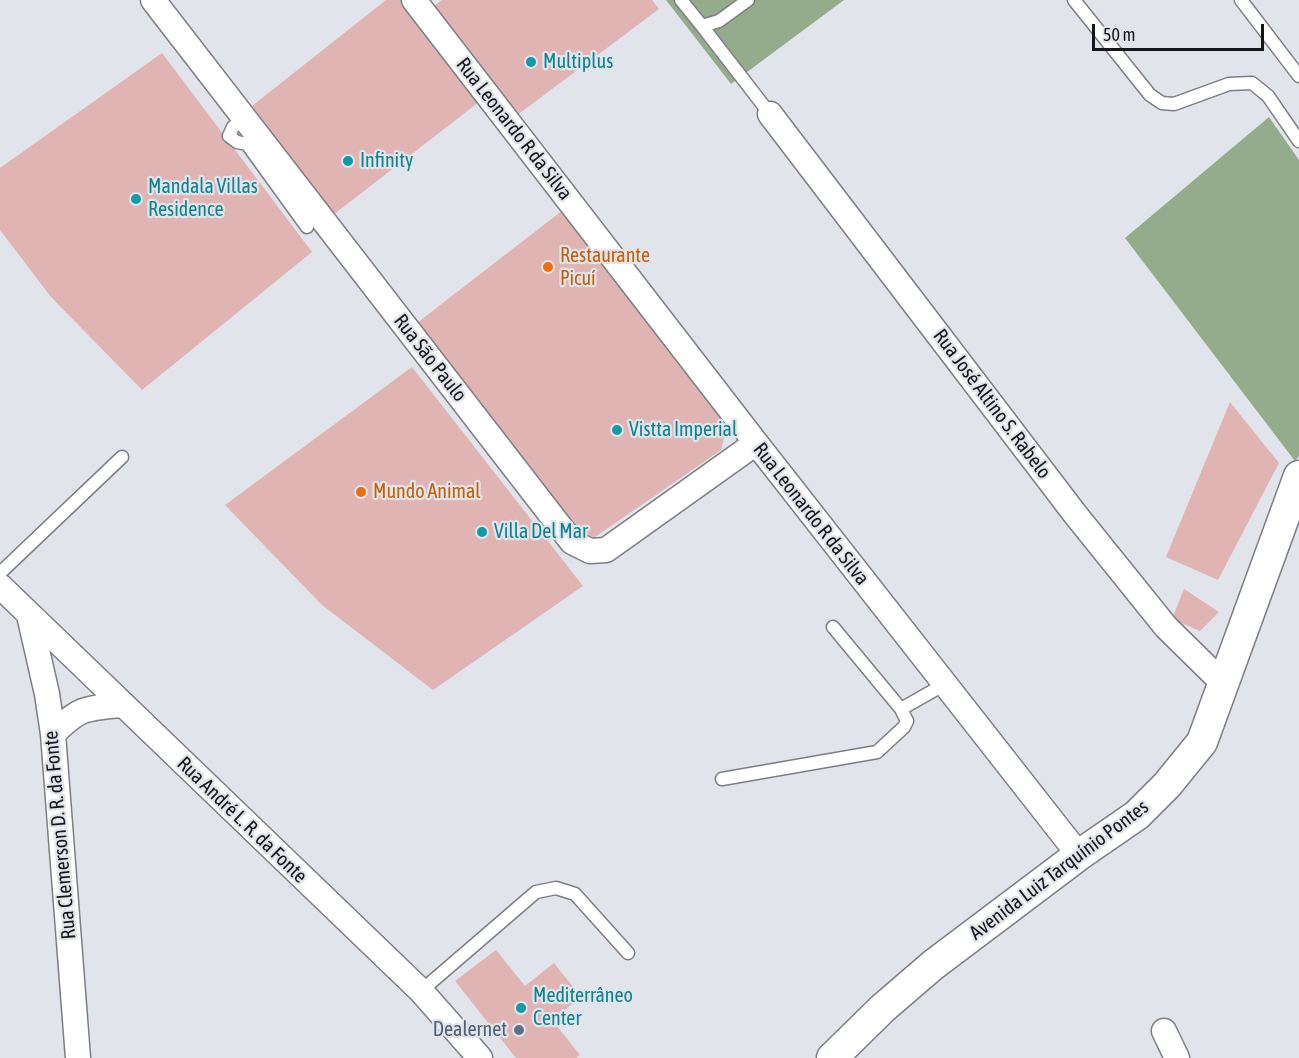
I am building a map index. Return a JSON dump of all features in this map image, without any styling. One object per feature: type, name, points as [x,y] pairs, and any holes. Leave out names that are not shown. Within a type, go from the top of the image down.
[{"type":"street","name":"Rua São Paulo","points":[[153,0],[572,542],[590,551],[606,550],[756,443]]},
{"type":"street","name":"Rua Leonardo R da Silva","points":[[414,0],[756,443],[1079,855]]},
{"type":"street","name":"Rua José Altino S. Rabelo","points":[[771,114],[1082,522],[1166,627],[1224,684]]},
{"type":"street","name":"Avenida Luiz Tarquínio Pontes","points":[[831,1058],[883,1008],[933,965],[1137,814],[1167,784],[1202,742],[1299,476]]},
{"type":"street","name":"Rua André L. R. da Fonte","points":[[0,586],[421,991],[480,1058]]},
{"type":"street","name":"Rua Clemerson D. R. da Fonte","points":[[29,615],[53,734],[78,1058]]},
{"type":"street","points":[[53,734],[70,717],[81,710],[122,705]]},
{"type":"street","points":[[1164,1031],[1177,1058]]},
{"type":"lane","points":[[681,0],[771,114]]},
{"type":"lane","points":[[702,26],[719,21],[748,0]]},
{"type":"lane","points":[[1074,0],[1150,95],[1162,103],[1174,104],[1229,84],[1252,83],[1268,96],[1299,141]]},
{"type":"lane","points":[[1241,0],[1299,76]]},
{"type":"lane","points":[[244,118],[233,127],[229,136],[237,142],[247,144],[307,227]]},
{"type":"lane","points":[[0,573],[122,457]]},
{"type":"lane","points":[[722,779],[877,752],[904,727],[907,721],[901,709],[832,627]]},
{"type":"lane","points":[[901,709],[945,684]]},
{"type":"lane","points":[[421,991],[536,892],[556,888],[575,894],[628,953]]},
{"type":"green space","points":[[666,0],[844,0],[731,84]]},
{"type":"green space","points":[[1269,117],[1299,160],[1299,456],[1295,461],[1125,238]]},
{"type":"building","name":"Infinity","points":[[386,0],[401,0],[479,102],[333,215],[252,106]]},
{"type":"building","name":"Multiplus","points":[[442,0],[652,0],[659,9],[516,116],[432,7]]},
{"type":"building","name":"Mandala Villas Residence","points":[[162,53],[312,252],[142,390],[51,297],[0,230],[0,168]]},
{"type":"building","points":[[563,210],[727,425],[721,450],[595,537],[578,534],[417,323]]},
{"type":"building","points":[[412,367],[583,586],[433,690],[322,605],[225,505]]},
{"type":"building","points":[[1230,402],[1279,463],[1218,580],[1166,557]]},
{"type":"building","points":[[1184,589],[1219,612],[1200,631],[1172,619]]},
{"type":"building","name":"Mediterrâneo Center","points":[[496,950],[525,986],[554,963],[581,997],[552,1020],[580,1055],[576,1058],[516,1058],[455,981]]},
{"type":"place","name":"Multiplus","points":[[531,62]]},
{"type":"place","name":"Infinity","points":[[348,161]]},
{"type":"place","name":"Mandala Villas Residence","points":[[136,199]]},
{"type":"place","name":"Restaurante Picuí","points":[[548,267]]},
{"type":"place","name":"Vistta Imperial","points":[[617,430]]},
{"type":"place","name":"Mundo Animal","points":[[361,492]]},
{"type":"place","name":"Villa Del Mar","points":[[482,532]]},
{"type":"place","name":"Mediterrâneo Center","points":[[521,1008]]},
{"type":"place","name":"Dealernet","points":[[519,1030]]}]
